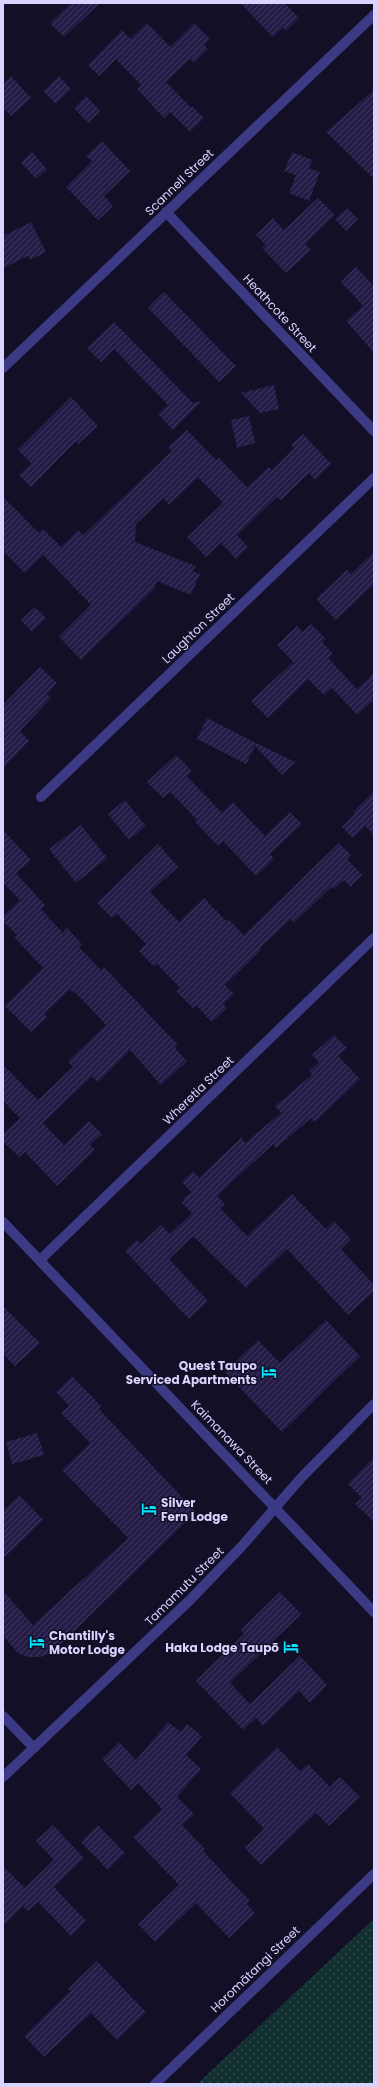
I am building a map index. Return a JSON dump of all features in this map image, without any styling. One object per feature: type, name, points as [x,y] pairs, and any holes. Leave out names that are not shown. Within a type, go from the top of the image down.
[{"type":"street","name":"Scannell Street","points":[[3,368],[374,15]]},
{"type":"street","name":"Heathcote Street","points":[[166,212],[374,431]]},
{"type":"street","name":"Laughton Street","points":[[41,797],[374,478]]},
{"type":"street","name":"Wheretia Street","points":[[40,1260],[374,938]]},
{"type":"street","name":"Kaimanawa Street","points":[[3,1222],[374,1612]]},
{"type":"street","name":"Tamamutu Street","points":[[3,1777],[190,1600],[242,1546],[275,1507],[342,1434],[374,1404]]},
{"type":"street","points":[[3,1716],[34,1748]]},
{"type":"street","name":"Horomātangi Street","points":[[155,2084],[374,1874]]},
{"type":"green space","points":[[374,1919],[374,2084],[197,2084]]},
{"type":"building","points":[[71,3],[100,3],[64,37],[50,23]]},
{"type":"building","points":[[240,3],[285,3],[299,18],[286,31],[283,28],[273,37]]},
{"type":"building","points":[[147,23],[170,47],[194,23],[210,39],[204,45],[208,49],[194,63],[190,59],[166,82],[191,108],[192,106],[204,118],[190,132],[170,112],[164,118],[137,89],[141,85],[116,59],[99,76],[88,65],[122,30],[130,39]]},
{"type":"building","points":[[11,76],[31,98],[11,116],[3,108],[3,84]]},
{"type":"building","points":[[59,76],[71,89],[56,104],[43,91]]},
{"type":"building","points":[[374,90],[374,179],[326,132]]},
{"type":"building","points":[[86,96],[100,111],[88,123],[74,108]]},
{"type":"building","points":[[102,141],[130,171],[104,196],[113,206],[98,220],[66,187],[92,161],[86,156]]},
{"type":"building","points":[[32,152],[47,169],[36,179],[21,163]]},
{"type":"building","points":[[292,152],[312,160],[309,168],[320,172],[309,201],[289,193],[296,175],[284,171]]},
{"type":"building","points":[[318,198],[335,215],[305,244],[311,250],[286,273],[262,248],[266,245],[256,235],[273,218],[284,230]]},
{"type":"building","points":[[347,208],[358,219],[346,231],[335,219]]},
{"type":"building","points":[[31,222],[46,252],[30,260],[28,256],[3,268],[3,236]]},
{"type":"building","points":[[356,267],[374,286],[374,353],[346,321],[363,306],[341,282]]},
{"type":"building","points":[[164,292],[236,366],[219,382],[148,308]]},
{"type":"building","points":[[114,322],[193,403],[202,401],[173,430],[158,414],[168,405],[114,349],[101,362],[87,348]]},
{"type":"building","points":[[274,385],[279,409],[260,413],[241,393]]},
{"type":"building","points":[[71,397],[98,426],[78,444],[76,441],[31,487],[19,475],[31,463],[18,450]]},
{"type":"building","points":[[249,416],[255,443],[237,448],[231,420]]},
{"type":"building","points":[[187,430],[216,460],[219,458],[247,487],[269,467],[272,470],[294,448],[291,445],[303,434],[331,464],[315,480],[309,473],[281,500],[277,497],[237,535],[248,547],[236,559],[221,543],[206,557],[187,537],[223,503],[198,477],[169,505],[163,498],[136,524],[135,542],[196,566],[192,571],[200,574],[191,595],[157,581],[154,589],[81,660],[59,637],[91,605],[43,555],[25,573],[3,551],[3,497],[39,533],[43,529],[61,547],[78,530],[83,535],[172,451],[168,447]]},
{"type":"building","points":[[374,552],[374,584],[336,620],[316,599],[347,570],[351,574]]},
{"type":"building","points":[[35,607],[46,618],[32,632],[21,620]]},
{"type":"building","points":[[311,624],[326,639],[322,642],[333,654],[328,658],[357,689],[374,673],[374,700],[357,715],[332,688],[324,695],[308,679],[268,718],[251,701],[293,662],[277,645],[297,626],[303,632]]},
{"type":"building","points":[[40,667],[57,683],[47,694],[51,698],[20,731],[29,741],[3,768],[3,705]]},
{"type":"building","points":[[207,718],[295,762],[282,775],[255,746],[246,764],[197,739]]},
{"type":"building","points":[[176,755],[192,771],[187,776],[222,813],[233,802],[265,836],[290,812],[302,824],[270,854],[274,859],[256,876],[223,841],[218,846],[195,822],[197,820],[170,792],[163,798],[147,782]]},
{"type":"building","points":[[374,791],[374,835],[365,826],[353,838],[342,827],[355,814],[353,812]]},
{"type":"building","points":[[125,800],[146,826],[129,840],[108,814]]},
{"type":"building","points":[[81,825],[107,858],[76,883],[49,849]]},
{"type":"building","points":[[3,830],[31,860],[16,873],[45,905],[41,909],[63,933],[67,928],[82,944],[79,947],[101,970],[104,967],[178,1045],[175,1048],[187,1061],[161,1085],[130,1050],[98,1082],[92,1076],[43,1123],[64,1145],[89,1121],[102,1134],[90,1145],[95,1150],[57,1186],[25,1152],[19,1157],[3,1141],[3,1134],[20,1118],[3,1101],[3,1065],[38,1100],[73,1067],[68,1061],[106,1025],[75,992],[73,993],[70,989],[44,1014],[47,1017],[31,1032],[5,1006],[43,968],[14,937],[17,935],[3,921],[3,916],[20,900],[4,884],[3,885]]},
{"type":"building","points":[[339,843],[351,855],[347,859],[362,875],[350,887],[344,880],[334,889],[331,887],[294,923],[291,919],[260,948],[261,950],[225,985],[234,994],[223,1004],[227,1008],[212,1022],[196,1005],[193,1008],[176,991],[180,988],[157,964],[154,967],[139,951],[146,944],[117,914],[112,918],[97,903],[158,844],[178,867],[150,892],[179,922],[204,898],[226,921],[228,919],[244,935]]},
{"type":"building","points":[[334,1035],[347,1048],[338,1056],[360,1079],[315,1122],[311,1118],[276,1148],[273,1144],[217,1196],[225,1204],[220,1208],[247,1236],[292,1194],[326,1229],[334,1221],[351,1239],[341,1249],[374,1285],[374,1291],[348,1315],[287,1249],[246,1288],[193,1236],[169,1259],[208,1301],[189,1319],[125,1251],[137,1240],[141,1244],[161,1225],[170,1234],[192,1213],[182,1203],[184,1201],[183,1199],[191,1192],[182,1182],[193,1171],[199,1178],[241,1138],[245,1143],[281,1113],[275,1106],[312,1075],[309,1071],[319,1062],[312,1055]]},
{"type":"building","points":[[3,1306],[40,1343],[15,1366],[3,1354]]},
{"type":"building","points":[[326,1320],[360,1356],[282,1432],[225,1372],[258,1340],[280,1363]]},
{"type":"building","points":[[72,1376],[101,1406],[99,1409],[196,1512],[52,1653],[40,1657],[28,1657],[18,1653],[3,1636],[3,1591],[33,1625],[128,1538],[62,1470],[90,1443],[61,1413],[69,1406],[56,1392]]},
{"type":"building","points":[[37,1433],[44,1455],[12,1464],[6,1442]]},
{"type":"building","points":[[374,1457],[374,1522],[355,1504],[362,1498],[348,1484]]},
{"type":"building","points":[[19,1495],[43,1520],[3,1559],[3,1511]]},
{"type":"building","points":[[280,1592],[301,1614],[230,1683],[250,1704],[300,1656],[327,1685],[310,1703],[299,1691],[263,1726],[256,1718],[243,1730],[196,1681],[244,1634],[241,1630]]},
{"type":"building","points":[[168,1722],[181,1732],[187,1724],[202,1736],[186,1755],[201,1769],[177,1797],[194,1814],[182,1825],[205,1849],[203,1851],[250,1901],[247,1904],[255,1913],[229,1938],[196,1903],[155,1942],[138,1924],[179,1885],[133,1837],[162,1809],[138,1783],[131,1790],[102,1759],[119,1742],[136,1760]]},
{"type":"building","points":[[277,1747],[300,1771],[308,1764],[330,1787],[340,1777],[360,1797],[329,1826],[316,1813],[261,1865],[245,1848],[264,1829],[230,1793]]},
{"type":"building","points":[[53,1825],[84,1858],[54,1887],[86,1921],[71,1936],[38,1902],[28,1911],[23,1906],[3,1926],[3,1866],[25,1888],[54,1860],[36,1841]]},
{"type":"building","points":[[98,1825],[125,1853],[108,1870],[81,1842]]},
{"type":"building","points":[[97,1961],[146,2012],[117,2040],[91,2013],[44,2057],[24,2036],[70,1991],[68,1989]]},
{"type":"place","name":"Quest Taupo Serviced Apartments","points":[[269,1372]]},
{"type":"place","name":"Silver Fern Lodge","points":[[149,1509]]},
{"type":"place","name":"Chantilly's Motor Lodge","points":[[37,1642]]},
{"type":"place","name":"Haka Lodge Taupō","points":[[291,1647]]}]
